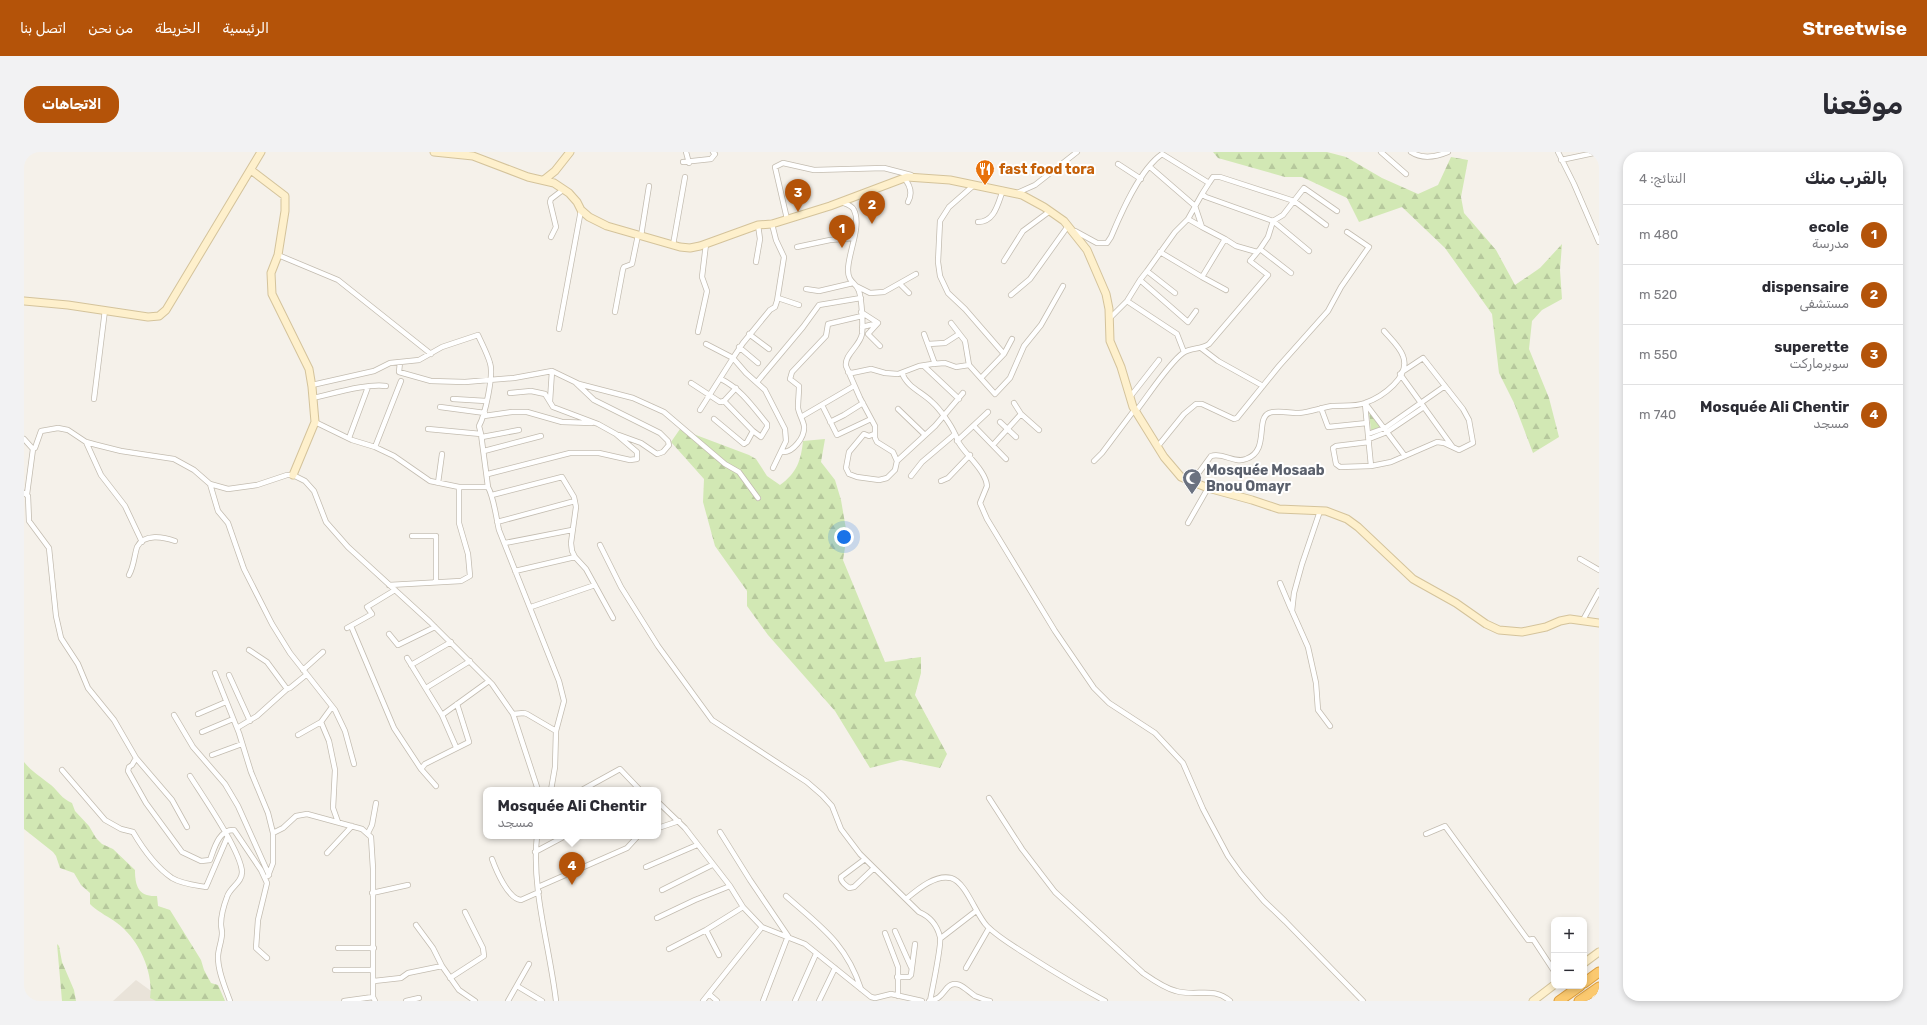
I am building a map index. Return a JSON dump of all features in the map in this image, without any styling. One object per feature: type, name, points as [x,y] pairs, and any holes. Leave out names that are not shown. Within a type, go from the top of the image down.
[{"type":"highway","points":[[1587,981],[1599,972]]},
{"type":"highway","points":[[1579,1001],[1599,987]]},
{"type":"highway","points":[[1559,1001],[1576,989]]},
{"type":"street","points":[[24,301],[105,310],[148,317],[159,316],[166,310],[262,152]]},
{"type":"street","points":[[434,152],[473,156],[528,177],[545,179],[564,189],[577,202],[580,210],[559,329]]},
{"type":"street","points":[[545,179],[555,171],[570,152]]},
{"type":"street","points":[[686,152],[690,162]]},
{"type":"street","points":[[682,162],[711,160],[715,154],[713,152]]},
{"type":"street","points":[[1017,193],[1035,185],[1077,152]]},
{"type":"street","points":[[1381,152],[1406,174]]},
{"type":"street","points":[[1411,152],[1424,157],[1436,157],[1448,152]]},
{"type":"street","points":[[1558,152],[1574,184],[1599,242]]},
{"type":"street","points":[[1561,160],[1599,152]]},
{"type":"street","points":[[787,219],[776,179],[775,167],[780,163],[814,170],[880,167],[915,176],[950,180],[1017,193],[1050,211],[1070,228],[1097,243],[1107,242],[1111,237],[1124,206],[1141,179],[1160,155],[1164,154],[1209,183]]},
{"type":"street","points":[[1118,164],[1141,179]]},
{"type":"street","points":[[1150,167],[1195,206],[1202,227]]},
{"type":"street","points":[[251,170],[285,196],[285,212],[278,256],[271,273],[272,294],[309,369],[314,398],[316,422],[293,475]]},
{"type":"street","points":[[580,210],[598,222],[673,245],[690,248],[706,244],[758,225],[772,224],[841,202],[904,178],[915,176]]},
{"type":"street","points":[[673,245],[685,177]]},
{"type":"street","points":[[1110,320],[1127,301],[1160,252],[1188,219],[1202,194],[1214,177],[1220,177],[1294,201],[1326,225]]},
{"type":"street","points":[[904,178],[910,188],[911,196],[908,202]]},
{"type":"street","points":[[974,185],[949,207],[941,217],[939,233],[940,276],[948,293],[966,308],[1004,354]]},
{"type":"street","points":[[616,312],[623,269],[624,267],[632,264],[649,186]]},
{"type":"street","points":[[1094,461],[1176,359],[1184,352],[1201,348],[1209,344],[1268,275],[1250,261],[1268,237],[1273,221],[1283,215],[1304,188],[1337,211]]},
{"type":"street","points":[[551,237],[556,227],[550,202],[551,199],[564,189]]},
{"type":"street","points":[[978,222],[984,221],[991,217],[1003,190]]},
{"type":"street","points":[[1202,194],[1273,221],[1309,251]]},
{"type":"street","points":[[841,202],[848,204],[854,210],[856,229],[848,258],[849,277],[859,290],[862,327],[860,341],[845,362],[854,386],[875,426],[874,434],[877,442],[893,452],[897,461]]},
{"type":"street","points":[[1004,261],[1023,231],[1050,211]]},
{"type":"street","points":[[1188,219],[1236,246],[1259,251],[1291,273]]},
{"type":"street","points":[[700,410],[721,379],[739,347],[770,310],[775,308],[784,258],[776,240],[772,224]]},
{"type":"street","points":[[756,262],[760,239],[758,225]]},
{"type":"street","points":[[1011,295],[1030,279],[1070,228]]},
{"type":"street","points":[[1070,228],[1087,250],[1106,294],[1110,320],[1110,341],[1135,410],[1158,446],[1183,479],[1286,511],[1320,511],[1336,514],[1347,519],[1358,527],[1413,579],[1456,603],[1486,624],[1499,630],[1522,632],[1546,627],[1560,621],[1570,619],[1599,622]]},
{"type":"street","points":[[1158,446],[1184,414],[1196,404],[1202,404],[1235,419],[1328,311],[1341,287],[1369,247],[1347,232]]},
{"type":"street","points":[[797,247],[830,240],[854,238]]},
{"type":"street","points":[[1202,277],[1225,240]]},
{"type":"street","points":[[698,332],[708,291],[702,277],[706,244]]},
{"type":"street","points":[[1160,252],[1226,290]]},
{"type":"street","points":[[278,256],[338,280],[431,354]]},
{"type":"street","points":[[1147,271],[1175,293]]},
{"type":"street","points":[[806,289],[819,291],[854,284],[870,293],[884,292],[916,274]]},
{"type":"street","points":[[1140,280],[1188,322],[1196,311]]},
{"type":"street","points":[[900,284],[909,292]]},
{"type":"street","points":[[951,323],[965,341],[969,365],[995,394],[1008,381],[1024,346],[1040,325],[1063,286]]},
{"type":"street","points":[[778,298],[799,305]]},
{"type":"street","points":[[756,382],[803,327],[819,304],[860,298]]},
{"type":"street","points":[[1127,301],[1177,334],[1184,352]]},
{"type":"street","points":[[94,399],[105,310]]},
{"type":"street","points":[[782,452],[787,452],[794,447],[802,436],[804,426],[798,408],[799,386],[790,379],[792,372],[828,333],[828,324],[861,314],[878,324]]},
{"type":"street","points":[[862,327],[878,324]]},
{"type":"street","points":[[868,334],[878,324]]},
{"type":"street","points":[[1192,482],[1211,456],[1220,455],[1241,460],[1248,458],[1256,452],[1262,440],[1264,420],[1267,414],[1274,412],[1301,412],[1365,403],[1386,392],[1399,379],[1403,355],[1384,331]]},
{"type":"street","points":[[862,332],[868,334],[880,346]]},
{"type":"street","points":[[749,334],[769,349]]},
{"type":"street","points":[[924,334],[935,364]]},
{"type":"street","points":[[928,344],[945,343],[959,334]]},
{"type":"street","points":[[312,385],[374,371],[390,363],[419,360],[442,347],[478,335],[491,364],[484,415],[479,426],[488,474],[488,487],[492,495],[497,522],[515,571],[531,607],[537,628],[560,681],[564,702],[556,731],[555,767],[552,787]]},
{"type":"street","points":[[981,378],[1004,354],[1012,339]]},
{"type":"street","points":[[706,344],[733,358],[770,398],[785,429],[787,439],[773,468]]},
{"type":"street","points":[[739,347],[758,363]]},
{"type":"street","points":[[1201,348],[1218,361],[1263,386]]},
{"type":"street","points":[[1401,373],[1423,358],[1451,392],[1469,420],[1473,443],[1459,450],[1452,446],[1437,442],[1391,462],[1371,466],[1340,466],[1336,464],[1333,448],[1369,438],[1386,430],[1445,386]]},
{"type":"street","points":[[1130,397],[1159,360]]},
{"type":"street","points":[[400,362],[399,372],[431,381],[465,382],[552,372],[576,383],[632,398],[664,412],[725,464],[740,472],[758,498]]},
{"type":"street","points":[[848,372],[852,373],[869,368],[891,375],[935,364],[945,363],[956,367],[969,365]]},
{"type":"street","points":[[924,366],[958,399]]},
{"type":"street","points":[[550,401],[552,372]]},
{"type":"street","points":[[902,373],[904,379],[909,385],[932,402],[944,415],[955,434],[957,441],[964,451],[970,455],[987,483],[980,503],[990,525],[1055,631],[1084,674],[1109,703],[1155,733],[1183,763],[1203,809],[1228,856],[1241,874],[1264,901],[1362,1001]]},
{"type":"street","points":[[1401,373],[1452,446]]},
{"type":"street","points":[[691,383],[710,394],[720,402],[724,401],[753,431],[761,437],[767,425],[736,388],[721,379]]},
{"type":"street","points":[[375,447],[401,381]]},
{"type":"street","points":[[510,392],[531,391],[545,394],[553,406],[640,443],[657,454],[663,452],[669,445],[668,441],[660,433],[594,400],[576,383]]},
{"type":"street","points":[[314,398],[379,385],[386,386]]},
{"type":"street","points":[[801,417],[854,386]]},
{"type":"street","points":[[348,438],[368,387]]},
{"type":"street","points":[[724,401],[736,388]]},
{"type":"street","points":[[874,434],[869,436],[865,434],[860,437],[850,452],[846,467],[847,471],[857,477],[883,480],[889,477],[895,470],[897,461],[925,435],[963,393]]},
{"type":"street","points":[[453,399],[486,401]]},
{"type":"street","points":[[830,422],[863,403]]},
{"type":"street","points":[[1014,403],[1021,414],[1039,430]]},
{"type":"street","points":[[1365,403],[1371,466]]},
{"type":"street","points":[[1365,403],[1405,456]]},
{"type":"street","points":[[822,405],[837,435],[871,419]]},
{"type":"street","points":[[440,407],[484,415],[527,412],[562,422],[598,424]]},
{"type":"street","points":[[1321,408],[1328,427],[1367,423]]},
{"type":"street","points":[[898,409],[925,435]]},
{"type":"street","points":[[957,441],[988,412]]},
{"type":"street","points":[[993,446],[1021,414]]},
{"type":"street","points":[[714,419],[744,444],[748,442],[753,431]]},
{"type":"street","points":[[316,422],[348,438],[375,447],[394,456],[430,481],[459,487],[488,487]]},
{"type":"street","points":[[1000,422],[1016,437]]},
{"type":"street","points":[[974,426],[1006,459]]},
{"type":"street","points":[[187,827],[172,800],[136,758],[114,720],[88,688],[78,664],[58,632],[49,548],[29,520],[25,494],[33,449],[35,448],[41,431],[58,428],[68,430],[86,442],[121,451],[174,459],[194,470],[210,484],[228,489],[256,485],[279,477],[293,475],[305,481],[314,491],[326,522],[334,532],[348,547],[451,642],[489,681],[513,714],[537,787]]},
{"type":"street","points":[[428,428],[482,436],[520,430]]},
{"type":"street","points":[[488,474],[570,453],[599,452],[630,460],[637,459],[637,452],[616,434]]},
{"type":"street","points":[[911,476],[922,462],[955,434]]},
{"type":"street","points":[[484,451],[541,436]]},
{"type":"street","points":[[24,440],[33,449]]},
{"type":"street","points":[[86,442],[106,484],[125,506],[142,542]]},
{"type":"street","points":[[438,483],[442,454]]},
{"type":"street","points":[[941,481],[948,478],[970,455]]},
{"type":"street","points":[[492,495],[562,477],[574,497],[576,507],[571,543],[575,557],[586,569],[614,618]]},
{"type":"street","points":[[210,484],[218,511],[228,523],[233,533],[240,558],[250,580],[280,638],[306,675],[332,707],[346,731],[354,764]]},
{"type":"street","points":[[389,585],[460,581],[470,576],[468,554],[459,523],[459,487]]},
{"type":"street","points":[[1188,523],[1208,488]]},
{"type":"street","points":[[497,522],[575,501]]},
{"type":"street","points":[[1292,611],[1294,593],[1302,564],[1320,511]]},
{"type":"street","points":[[505,543],[572,530]]},
{"type":"street","points":[[129,575],[134,566],[138,546],[142,542],[154,536],[175,542]]},
{"type":"street","points":[[412,536],[436,536],[436,582]]},
{"type":"street","points":[[600,545],[621,587],[658,646],[712,720],[807,782],[822,795],[832,806],[841,829],[865,859],[919,912],[927,915],[934,922],[941,938],[929,1001],[939,999],[950,986],[954,984],[961,986],[976,996],[990,1001]]},
{"type":"street","points":[[515,571],[575,557]]},
{"type":"street","points":[[1580,559],[1599,570]]},
{"type":"street","points":[[1280,583],[1308,647],[1316,682],[1318,710],[1330,726]]},
{"type":"street","points":[[531,607],[594,585]]},
{"type":"street","points":[[395,590],[367,607],[372,614],[349,627],[394,728],[421,769],[436,786]]},
{"type":"street","points":[[1582,620],[1599,590]]},
{"type":"street","points":[[389,634],[398,645],[435,627]]},
{"type":"street","points":[[411,665],[451,642]]},
{"type":"street","points":[[250,650],[267,662],[287,689]]},
{"type":"street","points":[[303,670],[323,652]]},
{"type":"street","points":[[407,658],[442,715],[456,747]]},
{"type":"street","points":[[426,688],[470,661]]},
{"type":"street","points":[[214,673],[237,728],[251,772],[268,813],[273,833],[273,863],[268,875],[258,920],[256,940],[256,948],[267,958]]},
{"type":"street","points":[[229,675],[250,721]]},
{"type":"street","points":[[237,728],[250,721],[287,689],[306,675]]},
{"type":"street","points":[[442,715],[489,681]]},
{"type":"street","points":[[198,714],[226,702]]},
{"type":"street","points":[[421,769],[425,764],[468,742],[457,704]]},
{"type":"street","points":[[298,735],[321,722],[332,707]]},
{"type":"street","points":[[513,714],[524,713],[556,731]]},
{"type":"street","points":[[174,715],[193,747],[224,784],[234,801],[268,875]]},
{"type":"street","points":[[202,732],[233,719]]},
{"type":"street","points":[[321,722],[329,740],[335,770],[333,808],[338,822]]},
{"type":"street","points":[[212,755],[242,744]]},
{"type":"street","points":[[136,758],[129,767],[128,771],[146,803],[182,852],[201,861],[210,860],[218,840],[224,833],[234,830],[262,870],[267,883]]},
{"type":"street","points":[[587,787],[620,769],[637,787]]},
{"type":"street","points":[[62,770],[105,820],[121,829],[133,832],[150,856],[172,878],[186,884],[206,886],[227,838]]},
{"type":"street","points":[[190,776],[215,814],[241,864],[242,874],[239,882],[231,888],[227,897],[221,924],[221,945],[218,956],[221,975],[230,1001]]},
{"type":"street","points":[[989,798],[1022,849],[1054,892],[1143,974],[1176,991],[1214,993],[1223,995],[1230,1001]]},
{"type":"street","points":[[368,833],[372,825],[376,803]]},
{"type":"street","points":[[661,805],[679,821],[730,886],[743,907],[762,927],[805,944],[871,997],[875,998],[892,994],[922,1001]]},
{"type":"street","points":[[273,833],[283,828],[291,819],[307,814],[362,829],[371,837],[373,869],[374,999],[344,1001]]},
{"type":"street","points":[[661,827],[679,821]]},
{"type":"street","points":[[327,854],[352,826]]},
{"type":"street","points":[[1426,834],[1445,826],[1528,940],[1533,939],[1551,966]]},
{"type":"street","points":[[720,832],[788,936]]},
{"type":"street","points":[[537,839],[535,852],[539,889],[556,1001]]},
{"type":"street","points":[[535,852],[559,839]]},
{"type":"street","points":[[492,859],[513,898],[521,900],[539,889],[627,848],[635,839]]},
{"type":"street","points":[[646,867],[697,845]]},
{"type":"street","points":[[865,859],[841,877],[846,886],[849,888],[854,887],[874,868]]},
{"type":"street","points":[[662,890],[712,865]]},
{"type":"street","points":[[906,899],[917,890],[937,879],[943,877],[953,878],[966,892],[976,911],[989,928],[1053,972],[1105,1001]]},
{"type":"street","points":[[372,893],[408,885]]},
{"type":"street","points":[[658,918],[695,900],[730,886]]},
{"type":"street","points":[[786,896],[842,948],[852,964],[861,989]]},
{"type":"street","points":[[669,948],[706,930],[743,907]]},
{"type":"street","points":[[941,938],[976,911]]},
{"type":"street","points":[[450,978],[484,956],[483,948],[465,912]]},
{"type":"street","points":[[416,925],[433,948],[442,966],[459,990],[475,1001]]},
{"type":"street","points":[[703,1001],[762,927]]},
{"type":"street","points":[[966,968],[974,951],[989,928]]},
{"type":"street","points":[[706,930],[719,955]]},
{"type":"street","points":[[895,931],[912,971]]},
{"type":"street","points":[[885,933],[898,967],[898,996]]},
{"type":"street","points":[[762,1001],[788,936]]},
{"type":"street","points":[[898,977],[909,977],[912,971],[915,944]]},
{"type":"street","points":[[338,948],[374,948]]},
{"type":"street","points":[[1587,961],[1599,952]]},
{"type":"street","points":[[795,1001],[816,954]]},
{"type":"street","points":[[508,1001],[529,964]]},
{"type":"street","points":[[374,981],[401,978],[408,973],[442,966]]},
{"type":"street","points":[[819,1001],[835,968]]},
{"type":"street","points":[[335,970],[373,970]]},
{"type":"street","points":[[517,986],[542,1001]]},
{"type":"street","points":[[1533,1001],[1551,987]]},
{"type":"street","points":[[1591,992],[1598,1001]]},
{"type":"street","points":[[709,994],[717,1001]]},
{"type":"street","points":[[406,1001],[419,998]]},
{"type":"shaded area","points":[[136,980],[165,1001],[113,1001]]},
{"type":"green space","points":[[1213,152],[1327,152],[1346,157],[1382,178],[1418,194],[1438,185],[1451,157],[1468,160],[1461,197],[1464,213],[1496,250],[1515,285],[1540,268],[1562,244],[1560,270],[1562,299],[1542,310],[1532,321],[1529,349],[1549,398],[1559,437],[1533,453],[1514,403],[1499,373],[1492,314],[1445,248],[1402,207],[1359,222],[1347,198],[1302,177],[1285,177],[1218,158]]},
{"type":"green space","points":[[1369,412],[1381,427],[1371,431]]},
{"type":"green space","points":[[680,429],[749,455],[756,459],[767,476],[780,485],[790,476],[797,466],[803,441],[825,439],[821,462],[835,480],[841,500],[847,535],[843,560],[885,662],[921,657],[921,673],[915,695],[947,754],[940,768],[901,760],[870,768],[835,711],[768,635],[747,606],[747,591],[715,546],[703,502],[704,479],[671,442]]},
{"type":"green space","points":[[24,762],[33,772],[72,803],[75,811],[89,826],[96,838],[102,844],[113,849],[135,870],[139,890],[146,895],[157,896],[158,906],[170,910],[201,960],[204,970],[211,983],[218,985],[225,1001],[156,1001],[150,998],[150,978],[147,968],[138,947],[132,938],[117,923],[90,904],[90,893],[81,885],[74,873],[60,868],[53,852],[24,829]]},
{"type":"green space","points":[[57,944],[59,946],[62,962],[74,990],[76,1001],[62,1001]]},
{"type":"place","name":"fast food tora","points":[[985,186]]},
{"type":"place","name":"superette","points":[[798,212]]},
{"type":"place","name":"dispensaire","points":[[872,224]]},
{"type":"place","name":"ecole","points":[[842,248]]},
{"type":"place","name":"Mosquée Mosaab Bnou Omayr","points":[[1192,495]]},
{"type":"place","name":"Mosquée Ali Chentir","points":[[572,885]]}]
